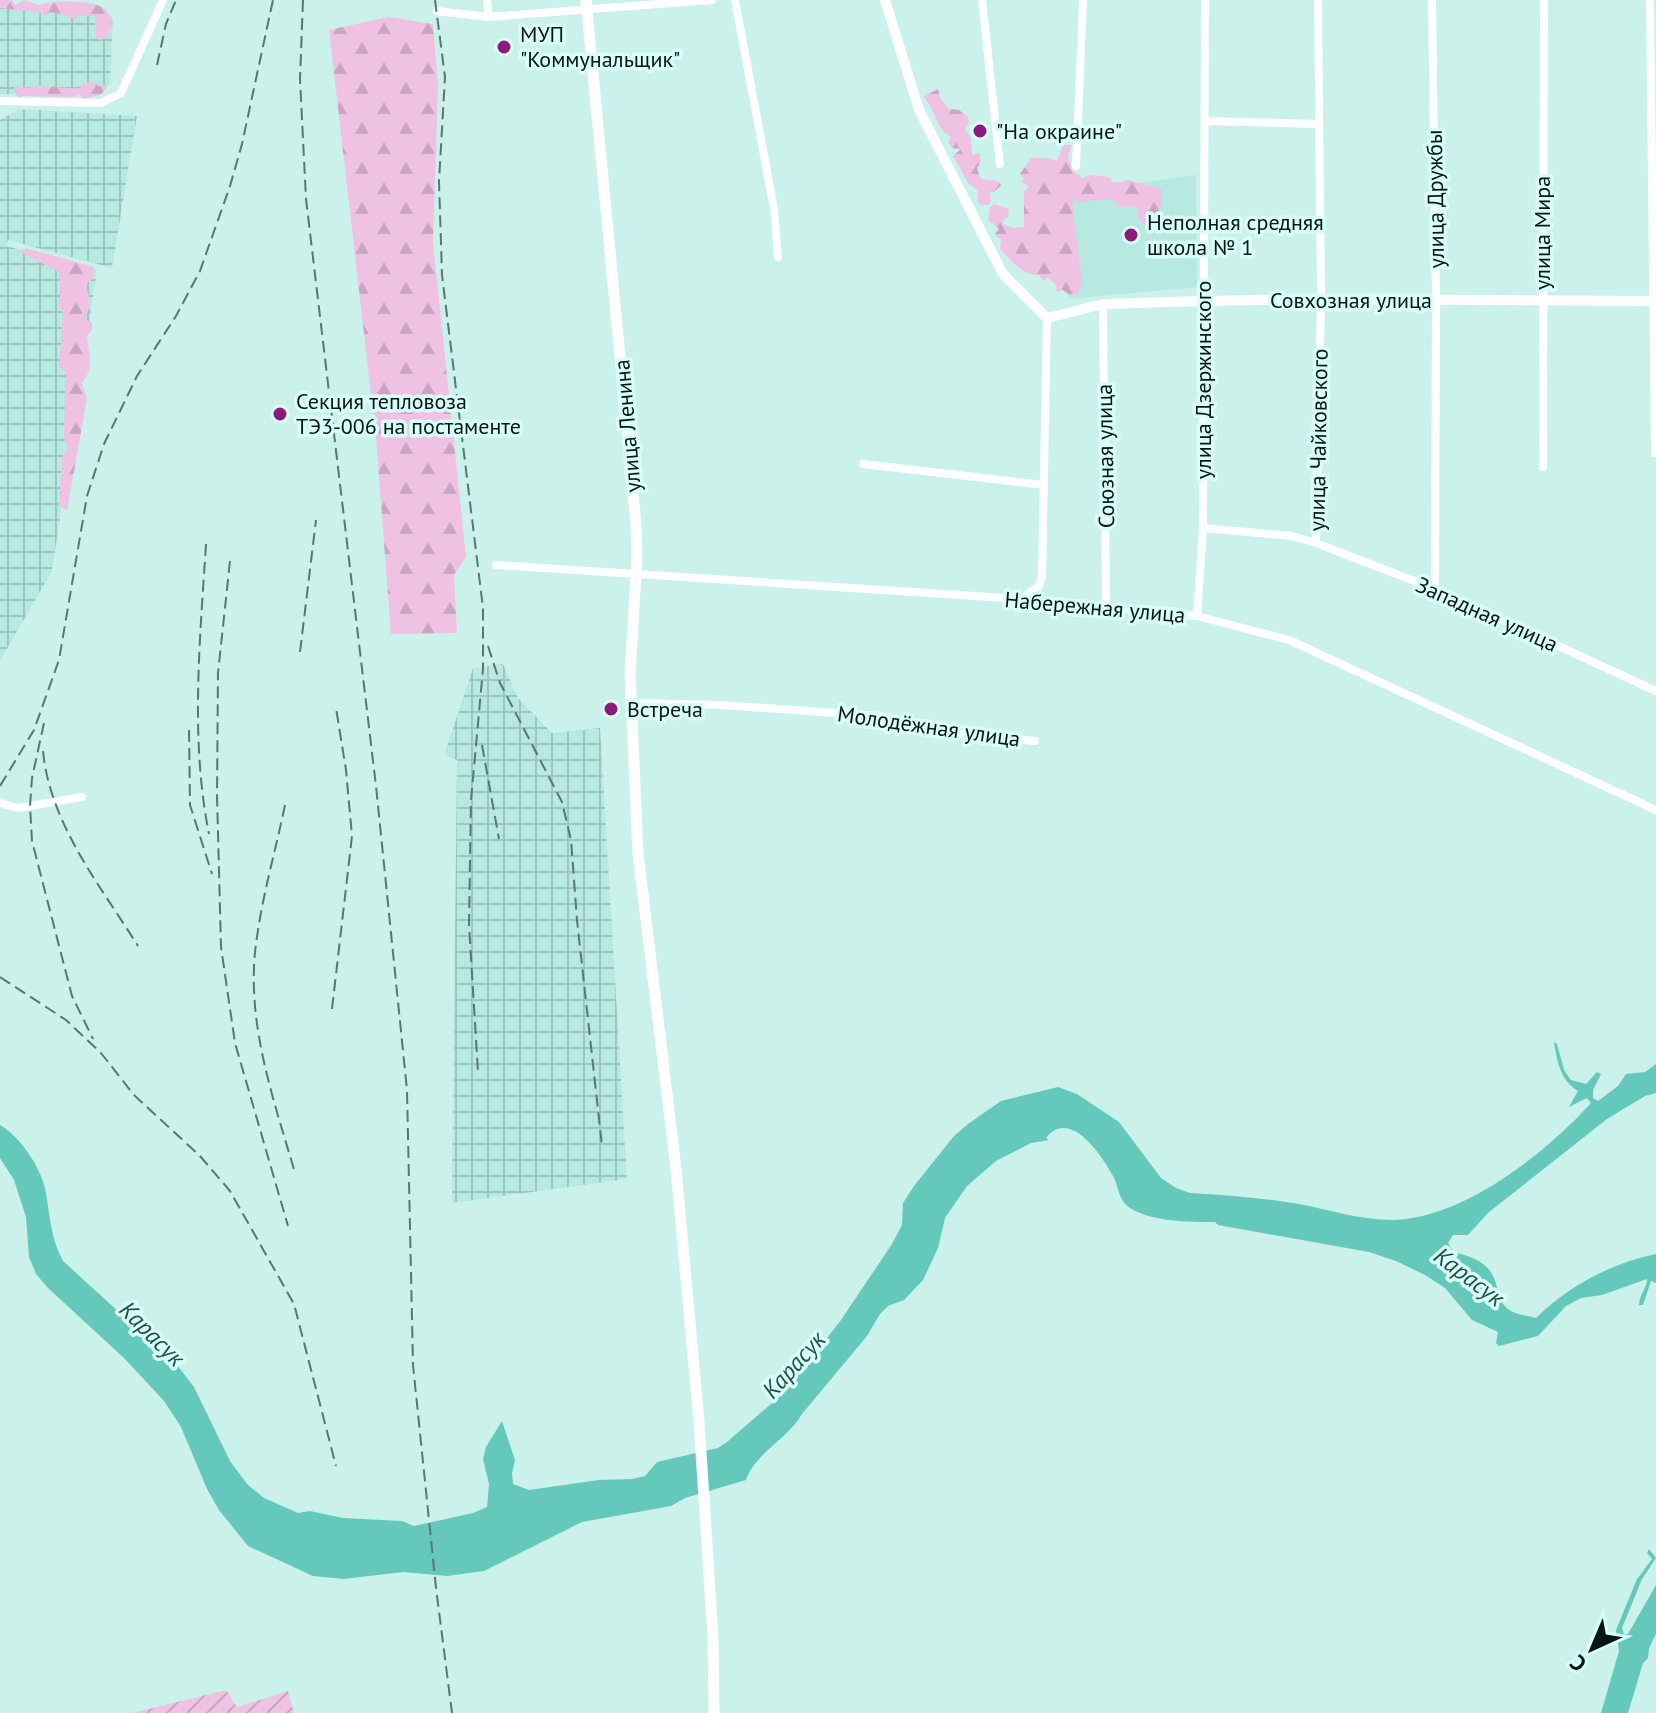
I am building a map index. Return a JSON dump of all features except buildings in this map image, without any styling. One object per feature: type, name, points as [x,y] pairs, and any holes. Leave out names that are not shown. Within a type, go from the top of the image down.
[{"type":"main road","name":"улица Ленина","points":[[586,5],[636,525],[631,703],[638,853],[676,1169],[699,1422],[707,1523],[714,1713]]},
{"type":"street","points":[[0,101],[101,103],[121,93],[163,0]]},
{"type":"street","points":[[487,0],[489,17]]},
{"type":"street","points":[[437,11],[489,17],[586,5],[712,0]]},
{"type":"street","points":[[735,0],[774,209],[778,257]]},
{"type":"street","points":[[885,0],[919,110],[1003,274],[1047,318],[1042,576],[1039,586],[1021,599]]},
{"type":"street","points":[[982,0],[1000,164]]},
{"type":"street","points":[[1076,166],[1083,0]]},
{"type":"street","name":"улица Дзержинского","points":[[1197,616],[1203,528],[1205,0]]},
{"type":"street","name":"улица Чайковского","points":[[1316,543],[1321,299],[1318,0]]},
{"type":"street","name":"улица Дружбы","points":[[1432,0],[1436,299],[1435,589]]},
{"type":"street","name":"улица Мира","points":[[1543,467],[1544,0]]},
{"type":"street","points":[[1650,0],[1655,453]]},
{"type":"street","points":[[1205,121],[1318,124]]},
{"type":"street","name":"Совхозная улица","points":[[1047,318],[1103,304],[1203,301],[1655,301]]},
{"type":"street","name":"Союзная улица","points":[[1103,304],[1106,608]]},
{"type":"street","points":[[863,464],[1044,485]]},
{"type":"street","name":"Западная улица","points":[[1203,528],[1292,536],[1316,543],[1435,589],[1656,691]]},
{"type":"street","name":"Набережная улица","points":[[496,565],[1021,599],[1197,616],[1289,640],[1656,810]]},
{"type":"street","name":"Молодёжная улица","points":[[631,703],[721,705],[880,716],[933,731],[1035,741]]},
{"type":"street","points":[[0,803],[18,808],[82,797]]},
{"type":"shaded area","points":[[0,6],[107,13],[113,18],[110,84],[90,95],[0,94]]},
{"type":"shaded area","points":[[19,109],[137,116],[112,268],[8,240],[6,246],[97,270],[52,571],[0,661],[0,120]]},
{"type":"shaded area","name":"Неполная средняя школа № 1","points":[[1196,175],[1197,287],[1069,299],[1061,179],[1138,183]]},
{"type":"shaded area","points":[[503,664],[518,698],[552,733],[600,728],[627,1179],[452,1203],[457,760],[444,755],[473,668]]},
{"type":"green space","points":[[0,0],[12,0],[15,5],[24,0],[39,5],[71,2],[98,5],[112,19],[111,30],[107,31],[109,37],[100,40],[96,37],[95,16],[78,16],[75,20],[49,12],[47,16],[0,8]]},
{"type":"green space","points":[[388,17],[433,24],[438,85],[433,242],[466,557],[454,575],[457,633],[391,634],[376,438],[329,30]]},
{"type":"green space","points":[[96,82],[98,86],[105,85],[107,88],[100,95],[84,99],[79,94],[74,97],[18,98],[13,85],[81,88],[83,83]]},
{"type":"green space","points":[[938,89],[940,98],[949,109],[959,110],[968,117],[969,123],[965,129],[971,138],[972,155],[979,153],[981,162],[977,168],[981,179],[998,181],[1001,185],[990,192],[988,205],[977,201],[978,191],[968,183],[953,156],[961,149],[952,148],[948,142],[951,137],[942,129],[923,97]]},
{"type":"green space","points":[[1063,145],[1072,145],[1068,155],[1072,170],[1082,178],[1091,175],[1109,177],[1114,184],[1128,180],[1162,189],[1159,225],[1151,221],[1149,225],[1143,224],[1137,215],[1139,208],[1119,208],[1111,200],[1072,202],[1082,281],[1078,293],[1071,296],[1063,290],[1057,292],[1055,284],[1048,277],[1044,281],[1039,275],[1022,270],[1012,262],[1000,249],[1001,240],[995,234],[999,229],[988,220],[990,207],[994,204],[1009,209],[1003,224],[1014,228],[1024,227],[1024,192],[1029,186],[1021,182],[1024,178],[1020,174],[1031,158],[1057,161]]},
{"type":"green space","points":[[25,248],[94,267],[93,279],[86,284],[90,301],[86,320],[92,322],[92,330],[87,336],[89,367],[82,383],[87,398],[67,511],[59,505],[62,457],[68,450],[64,438],[66,371],[59,368],[63,313],[58,305],[59,272],[20,252]]},
{"type":"green space","points":[[226,1690],[237,1707],[288,1691],[294,1713],[132,1713]]},
{"type":"water","name":"Карасук","points":[[1554,1042],[1571,1080],[1586,1084],[1597,1072],[1601,1074],[1593,1090],[1593,1098],[1598,1101],[1618,1086],[1626,1074],[1645,1072],[1656,1064],[1656,1093],[1645,1096],[1607,1119],[1488,1213],[1468,1235],[1453,1235],[1448,1243],[1453,1252],[1472,1258],[1491,1272],[1504,1305],[1511,1311],[1536,1318],[1592,1277],[1623,1263],[1656,1254],[1656,1283],[1651,1281],[1643,1305],[1639,1305],[1639,1301],[1647,1279],[1602,1295],[1581,1298],[1566,1306],[1538,1336],[1499,1346],[1496,1343],[1498,1332],[1472,1320],[1445,1288],[1396,1261],[1369,1252],[1215,1222],[1171,1220],[1139,1213],[1123,1201],[1108,1167],[1084,1138],[1065,1128],[1055,1130],[1046,1138],[1049,1140],[1031,1143],[996,1161],[967,1186],[945,1218],[938,1248],[923,1280],[904,1300],[888,1306],[880,1314],[867,1336],[789,1431],[757,1461],[746,1480],[685,1498],[671,1506],[582,1522],[484,1571],[447,1576],[403,1572],[344,1579],[313,1576],[248,1546],[219,1510],[181,1427],[164,1401],[36,1274],[29,1257],[26,1217],[14,1180],[0,1158],[0,1125],[23,1145],[40,1174],[53,1236],[63,1261],[177,1365],[194,1387],[230,1461],[247,1484],[264,1498],[298,1513],[310,1511],[343,1518],[402,1521],[414,1526],[487,1507],[489,1484],[483,1459],[486,1447],[502,1421],[515,1460],[513,1484],[529,1490],[645,1476],[657,1462],[718,1448],[727,1442],[785,1392],[841,1320],[892,1244],[902,1225],[903,1203],[954,1136],[1001,1101],[1058,1087],[1077,1094],[1119,1122],[1161,1178],[1190,1193],[1272,1200],[1359,1217],[1396,1220],[1423,1216],[1450,1207],[1503,1179],[1551,1142],[1591,1103],[1587,1098],[1569,1107],[1578,1091],[1572,1087],[1558,1064]]},
{"type":"water","points":[[1649,1549],[1656,1558],[1642,1579],[1622,1628],[1624,1634],[1628,1634],[1656,1585],[1656,1634],[1648,1658],[1643,1663],[1628,1713],[1601,1713],[1619,1651],[1616,1630],[1637,1579],[1652,1559],[1647,1553]]},
{"type":"railway","points":[[157,65],[166,24],[176,0]]},
{"type":"railway","points":[[0,786],[34,730],[59,660],[87,496],[104,444],[137,376],[176,316],[200,271],[230,186],[273,0]]},
{"type":"railway","points":[[303,0],[300,79],[306,199],[376,786],[407,1090],[413,1365],[452,1713]]},
{"type":"railway","points":[[435,0],[445,77],[439,181],[442,275],[483,608],[483,669],[471,800],[469,925],[478,1072]]},
{"type":"railway","points":[[300,652],[316,520]]},
{"type":"railway","points":[[206,544],[198,726],[209,834]]},
{"type":"railway","points":[[230,561],[218,673],[221,947],[235,1043],[288,1226]]},
{"type":"railway","points":[[488,646],[500,683],[562,802],[571,840],[602,1146]]},
{"type":"railway","points":[[332,1009],[352,836],[336,708]]},
{"type":"railway","points":[[44,723],[32,778],[32,841],[72,996],[93,1039]]},
{"type":"railway","points":[[189,730],[190,805],[212,874]]},
{"type":"railway","points":[[482,745],[499,839]]},
{"type":"railway","points":[[43,751],[55,804],[66,829],[138,946]]},
{"type":"railway","points":[[285,805],[260,920],[254,997],[263,1057],[295,1173]]},
{"type":"railway","points":[[0,977],[66,1020],[101,1053],[134,1095],[200,1156],[230,1191],[294,1304],[336,1466]]},
{"type":"place","name":"МУП \"Коммунальщик\"","points":[[504,47]]},
{"type":"place","name":"\"На окраине\"","points":[[980,131]]},
{"type":"place","name":"Неполная средняя школа № 1","points":[[1131,235]]},
{"type":"place","name":"Секция тепловоза ТЭ3-006 на постаменте","points":[[280,414]]},
{"type":"place","name":"Встреча","points":[[611,709]]}]
